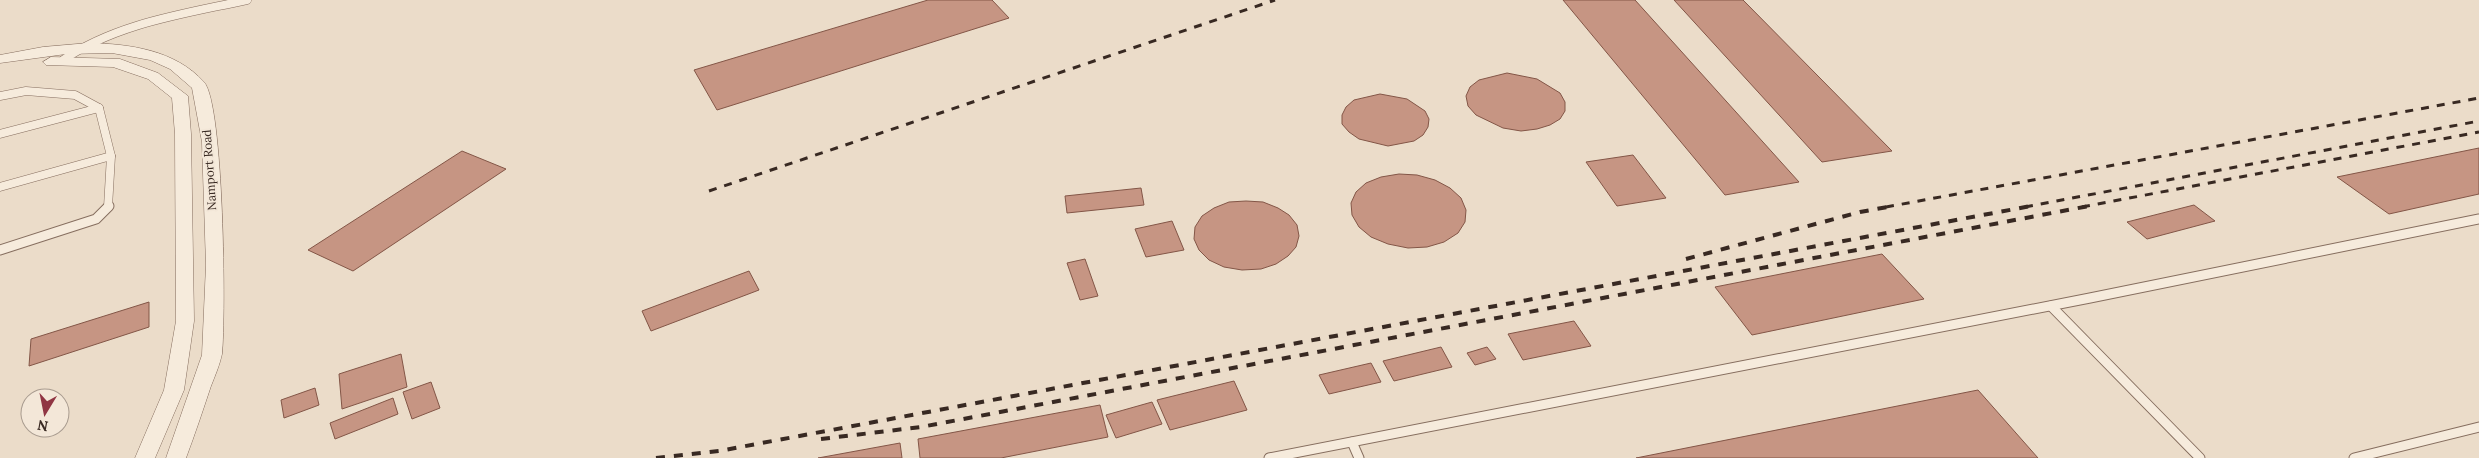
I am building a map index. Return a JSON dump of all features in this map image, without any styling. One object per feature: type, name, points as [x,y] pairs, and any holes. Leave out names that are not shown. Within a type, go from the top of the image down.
[{"type":"street","name":"Namport Road","points":[[0,59],[78,48],[108,49],[150,56],[175,66],[199,86],[210,142],[215,265],[212,355],[176,458]]},
{"type":"street","points":[[0,70],[63,60],[115,62],[153,76],[180,96],[183,134],[184,321],[174,390],[146,458]]},
{"type":"lane","points":[[63,60],[78,48],[126,29],[247,0]]},
{"type":"lane","points":[[0,96],[26,92],[76,95],[99,108],[111,156],[109,206],[96,219],[61,232],[0,250]]},
{"type":"lane","points":[[0,134],[99,108]]},
{"type":"lane","points":[[0,187],[111,156]]},
{"type":"lane","points":[[1269,458],[2051,306],[2479,219]]},
{"type":"lane","points":[[2051,306],[2200,458]]},
{"type":"lane","points":[[2354,458],[2479,427]]},
{"type":"lane","points":[[1352,442],[1359,458]]},
{"type":"building","points":[[928,0],[992,0],[1009,18],[717,110],[694,70]]},
{"type":"building","points":[[1563,0],[1635,0],[1799,182],[1725,195]]},
{"type":"building","points":[[1674,0],[1743,0],[1892,151],[1822,162]]},
{"type":"building","points":[[1507,73],[1537,79],[1560,93],[1565,102],[1565,111],[1560,119],[1550,125],[1537,129],[1521,131],[1503,128],[1476,115],[1468,106],[1466,96],[1470,87],[1479,80]]},
{"type":"building","points":[[1380,94],[1407,99],[1425,111],[1429,119],[1428,127],[1423,135],[1414,141],[1388,146],[1359,139],[1349,132],[1342,124],[1342,115],[1346,107],[1354,100]]},
{"type":"building","points":[[2479,148],[2479,194],[2389,214],[2337,177]]},
{"type":"building","points":[[462,151],[506,169],[353,271],[308,250]]},
{"type":"building","points":[[1633,155],[1666,198],[1617,206],[1586,162]]},
{"type":"building","points":[[1399,174],[1417,175],[1435,180],[1450,188],[1461,198],[1466,210],[1465,222],[1458,233],[1444,242],[1427,247],[1408,248],[1388,244],[1371,237],[1359,227],[1352,215],[1351,203],[1356,192],[1366,183],[1381,177]]},
{"type":"building","points":[[1141,188],[1144,205],[1067,213],[1065,196]]},
{"type":"building","points":[[1229,202],[1263,202],[1278,208],[1289,215],[1297,225],[1299,236],[1296,247],[1288,256],[1276,264],[1261,269],[1242,270],[1224,267],[1209,260],[1199,250],[1194,239],[1195,227],[1202,216],[1214,208]]},
{"type":"building","points":[[2194,205],[2215,221],[2147,239],[2127,222]]},
{"type":"building","points":[[1172,221],[1184,250],[1146,257],[1135,229]]},
{"type":"building","points":[[1882,254],[1924,299],[1752,335],[1715,287]]},
{"type":"building","points":[[1085,259],[1098,296],[1080,300],[1067,263]]},
{"type":"building","points":[[749,271],[759,290],[651,331],[642,311]]},
{"type":"building","points":[[149,302],[149,327],[29,366],[31,339]]},
{"type":"building","points":[[1574,321],[1591,346],[1523,360],[1508,334]]},
{"type":"building","points":[[1441,347],[1452,367],[1394,381],[1383,361]]},
{"type":"building","points":[[1487,347],[1496,359],[1475,365],[1467,353]]},
{"type":"building","points":[[401,354],[407,387],[342,409],[339,374]]},
{"type":"building","points":[[1371,363],[1381,382],[1329,394],[1319,375]]},
{"type":"building","points":[[1234,381],[1247,410],[1170,430],[1157,400]]},
{"type":"building","points":[[431,382],[440,408],[412,419],[403,392]]},
{"type":"building","points":[[315,388],[319,405],[284,418],[281,400]]},
{"type":"building","points":[[1978,390],[2038,458],[1636,458]]},
{"type":"building","points":[[393,398],[398,414],[335,439],[330,423]]},
{"type":"building","points":[[1152,402],[1162,424],[1116,438],[1106,415]]},
{"type":"building","points":[[1100,405],[1108,437],[1001,458],[920,458],[918,439]]},
{"type":"building","points":[[900,443],[902,458],[818,458]]},
{"type":"railway","points":[[709,191],[1275,0]]},
{"type":"railway","points":[[1886,207],[2479,98]]},
{"type":"railway","points":[[2025,207],[2479,121]]},
{"type":"railway","points":[[2082,207],[2479,132]]},
{"type":"railway","points":[[1686,259],[1860,212],[1893,206]]},
{"type":"railway","points":[[656,458],[719,451],[2031,206]]},
{"type":"railway","points":[[821,439],[921,427],[2089,206]]}]
